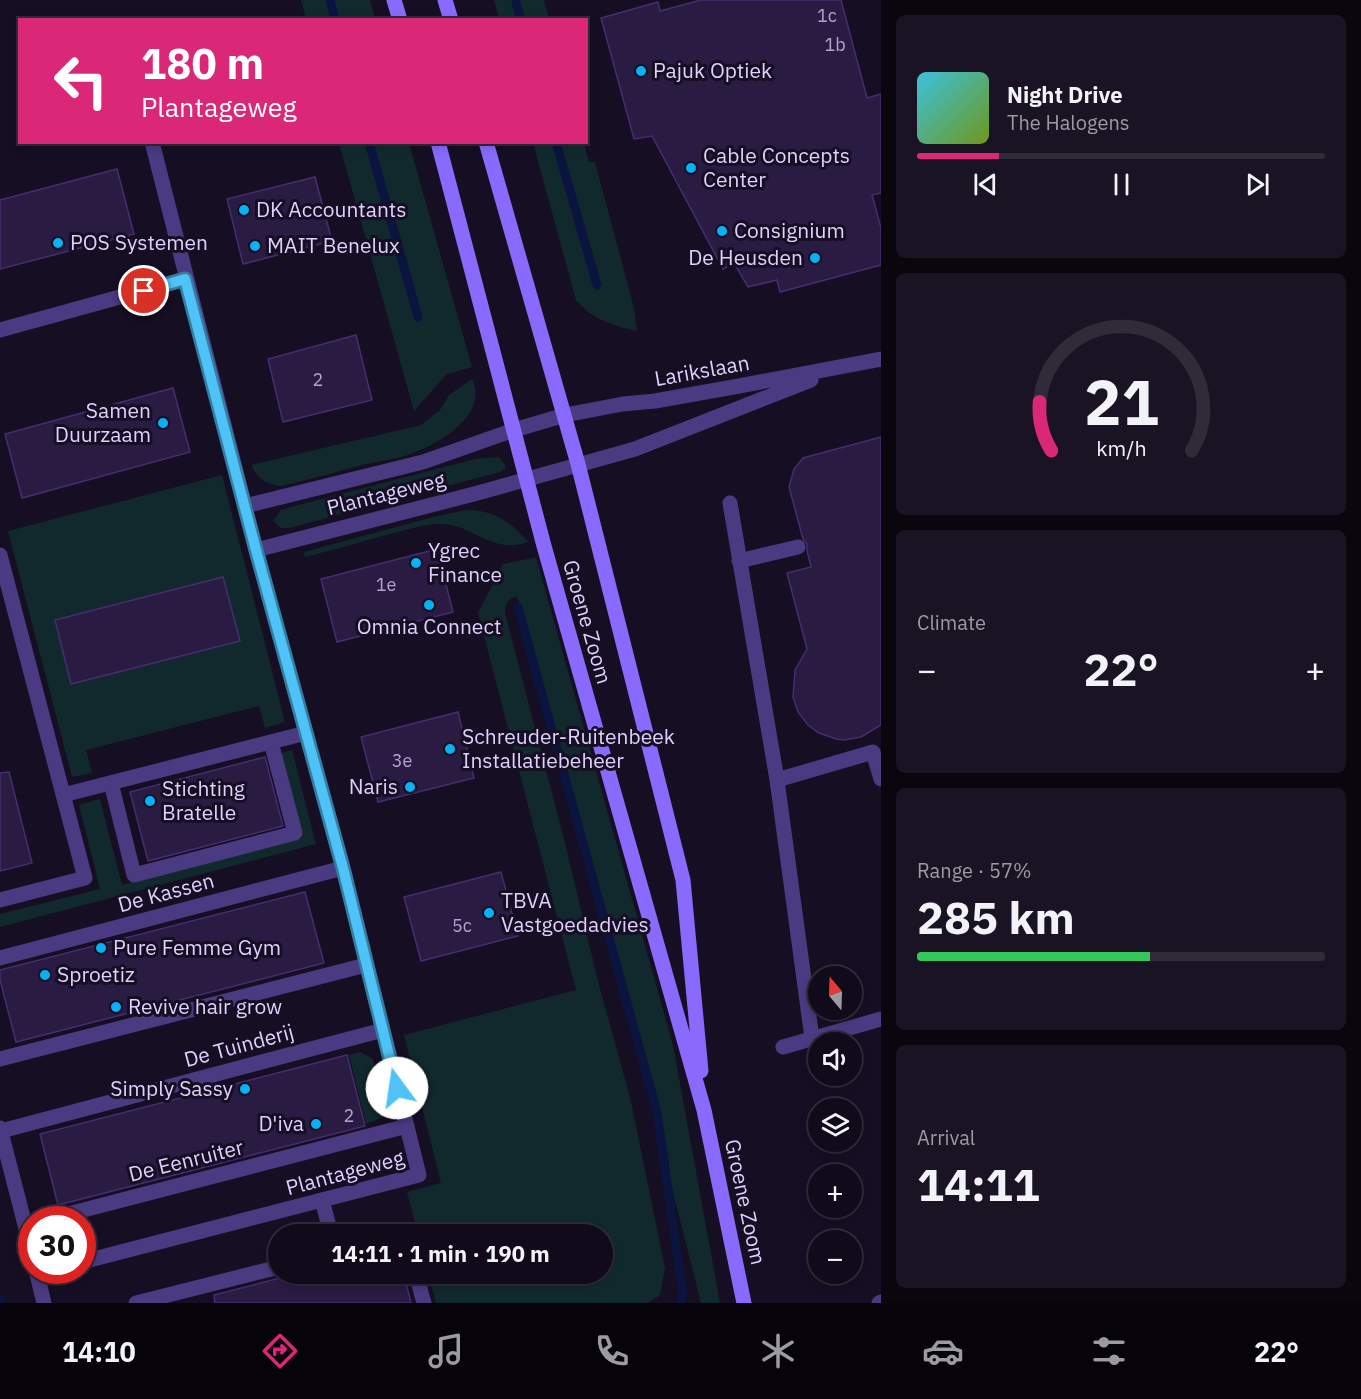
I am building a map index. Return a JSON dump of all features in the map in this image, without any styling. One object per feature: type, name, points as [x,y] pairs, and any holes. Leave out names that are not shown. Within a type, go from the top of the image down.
[{"type":"main road","points":[[394,0],[399,18]]},
{"type":"main road","points":[[445,0],[450,18]]},
{"type":"main road","name":"Groene Zoom","points":[[439,144],[586,695],[705,1110],[744,1303]]},
{"type":"main road","name":"Groene Zoom","points":[[487,144],[565,415],[683,880],[705,1110]]},
{"type":"street","name":"Plantageweg","points":[[96,1258],[419,1175],[343,868],[256,550],[185,279],[152,144]]},
{"type":"street","points":[[0,330],[185,279]]},
{"type":"street","name":"Larikslaan","points":[[514,430],[565,415],[881,359]]},
{"type":"street","name":"Larikslaan","points":[[527,479],[635,448],[846,366]]},
{"type":"street","name":"Plantageweg","points":[[245,506],[423,462],[514,430]]},
{"type":"street","name":"Plantageweg","points":[[256,550],[527,479]]},
{"type":"street","points":[[730,503],[777,780],[811,1032]]},
{"type":"street","points":[[739,561],[798,547]]},
{"type":"street","points":[[0,555],[85,878],[0,900]]},
{"type":"street","points":[[63,795],[306,733]]},
{"type":"street","points":[[111,783],[135,875],[295,833],[271,742]]},
{"type":"street","points":[[777,780],[873,752],[881,779]]},
{"type":"street","name":"De Kassen","points":[[0,958],[343,868]]},
{"type":"street","points":[[0,1059],[366,964]]},
{"type":"street","points":[[833,1032],[881,1018]]},
{"type":"street","name":"De Tuinderij","points":[[0,1129],[383,1030]]},
{"type":"street","points":[[783,1047],[808,1039]]},
{"type":"street","name":"De Eenruiter","points":[[96,1207],[407,1126]]},
{"type":"street","points":[[0,1129],[23,1206]]},
{"type":"street","points":[[322,1200],[328,1224]]},
{"type":"street","points":[[136,1303],[268,1270]]},
{"type":"street","points":[[42,1284],[44,1303]]},
{"type":"street","points":[[419,1284],[424,1303]]},
{"type":"green space","points":[[301,0],[370,0],[375,18],[306,18]]},
{"type":"green space","points":[[494,0],[544,0],[549,18],[499,18]]},
{"type":"green space","points":[[339,144],[409,144],[472,367],[447,374],[414,411]]},
{"type":"green space","points":[[533,144],[584,144],[589,162],[595,162],[634,308],[637,331],[596,317],[576,300]]},
{"type":"green space","points":[[472,379],[476,392],[474,405],[467,417],[446,436],[408,455],[282,486],[263,480],[251,465],[421,425],[440,410],[449,395]]},
{"type":"green space","points":[[499,457],[505,465],[505,469],[500,472],[289,528],[281,528],[273,521],[281,510],[302,504],[475,459]]},
{"type":"green space","points":[[222,475],[285,722],[265,728],[259,706],[86,750],[92,773],[72,777],[8,531]]},
{"type":"green space","points":[[465,510],[493,514],[501,518],[515,528],[528,542],[503,545],[452,525],[433,524],[305,557],[304,552]]},
{"type":"green space","points":[[536,558],[539,568],[673,1045],[720,1303],[701,1303],[583,838],[517,596],[508,602],[505,613],[564,839],[599,985],[630,1097],[665,1268],[660,1295],[648,1303],[436,1303],[431,1284],[613,1284],[613,1224],[415,1224],[407,1192],[441,1183],[404,1035],[576,990],[478,613],[503,564]]},
{"type":"green space","points":[[292,750],[316,844],[0,927],[0,914],[100,889],[79,805],[100,799],[122,885],[302,838],[279,754]]},
{"type":"green space","points":[[360,1052],[373,1059],[386,1106],[384,1117],[366,1124],[349,1055]]},
{"type":"building","points":[[701,0],[841,0],[867,98],[881,94],[881,193],[872,195],[881,228],[881,265],[780,292],[777,280],[748,287],[734,263],[723,269],[652,136],[634,139],[601,18],[658,2],[660,11]]},
{"type":"building","points":[[117,169],[134,234],[0,269],[0,200]]},
{"type":"building","points":[[315,177],[332,241],[243,264],[227,199]]},
{"type":"building","points":[[356,335],[372,400],[283,422],[268,359]]},
{"type":"building","points":[[173,388],[190,452],[22,498],[5,434]]},
{"type":"building","points":[[881,437],[881,725],[861,737],[836,739],[819,733],[808,725],[798,712],[793,697],[795,670],[807,649],[787,573],[811,567],[807,544],[803,539],[789,487],[794,469],[803,458]]},
{"type":"building","points":[[437,549],[453,612],[337,642],[321,579]]},
{"type":"building","points":[[223,577],[240,641],[71,684],[55,620]]},
{"type":"building","points":[[458,712],[474,778],[378,802],[361,737]]},
{"type":"building","points":[[265,757],[283,826],[148,861],[130,792]]},
{"type":"building","points":[[9,772],[32,863],[0,871],[0,773]]},
{"type":"building","points":[[501,872],[518,936],[421,961],[404,897]]},
{"type":"building","points":[[305,892],[324,963],[16,1042],[0,980],[0,970]]},
{"type":"building","points":[[347,1055],[365,1126],[58,1205],[40,1134]]},
{"type":"building","points":[[268,1281],[268,1284],[406,1284],[411,1303],[215,1303],[214,1295]]},
{"type":"waterway","points":[[330,0],[334,18]]},
{"type":"waterway","points":[[516,3],[520,18]]},
{"type":"waterway","points":[[370,144],[418,317]]},
{"type":"waterway","points":[[557,144],[597,285]]},
{"type":"waterway","points":[[518,607],[657,1112],[683,1295],[681,1303]]},
{"type":"waterway","points":[[0,1299],[1,1303]]},
{"type":"place","name":"Pajuk Optiek","points":[[641,71]]},
{"type":"place","name":"Cable Concepts Center","points":[[691,168]]},
{"type":"place","name":"DK Accountants","points":[[244,210]]},
{"type":"place","name":"Consignium","points":[[722,231]]},
{"type":"place","name":"POS Systemen","points":[[58,243]]},
{"type":"place","name":"MAIT Benelux","points":[[255,246]]},
{"type":"place","name":"De Heusden","points":[[815,258]]},
{"type":"place","name":"Samen Duurzaam","points":[[163,423]]},
{"type":"place","name":"Ygrec Finance","points":[[416,563]]},
{"type":"place","name":"Omnia Connect","points":[[429,605]]},
{"type":"place","name":"Schreuder-Ruitenbeek Installatiebeheer","points":[[450,749]]},
{"type":"place","name":"Naris","points":[[410,787]]},
{"type":"place","name":"Stichting Bratelle","points":[[150,801]]},
{"type":"place","name":"TBVA Vastgoedadvies","points":[[489,913]]},
{"type":"place","name":"Pure Femme Gym","points":[[101,948]]},
{"type":"place","name":"Sproetiz","points":[[45,975]]},
{"type":"place","name":"Revive hair grow","points":[[116,1007]]},
{"type":"place","name":"Simply Sassy","points":[[245,1089]]},
{"type":"place","name":"D'iva","points":[[316,1124]]},
{"type":"route","points":[[144,291],[185,279],[343,868],[397,1088]]}]
